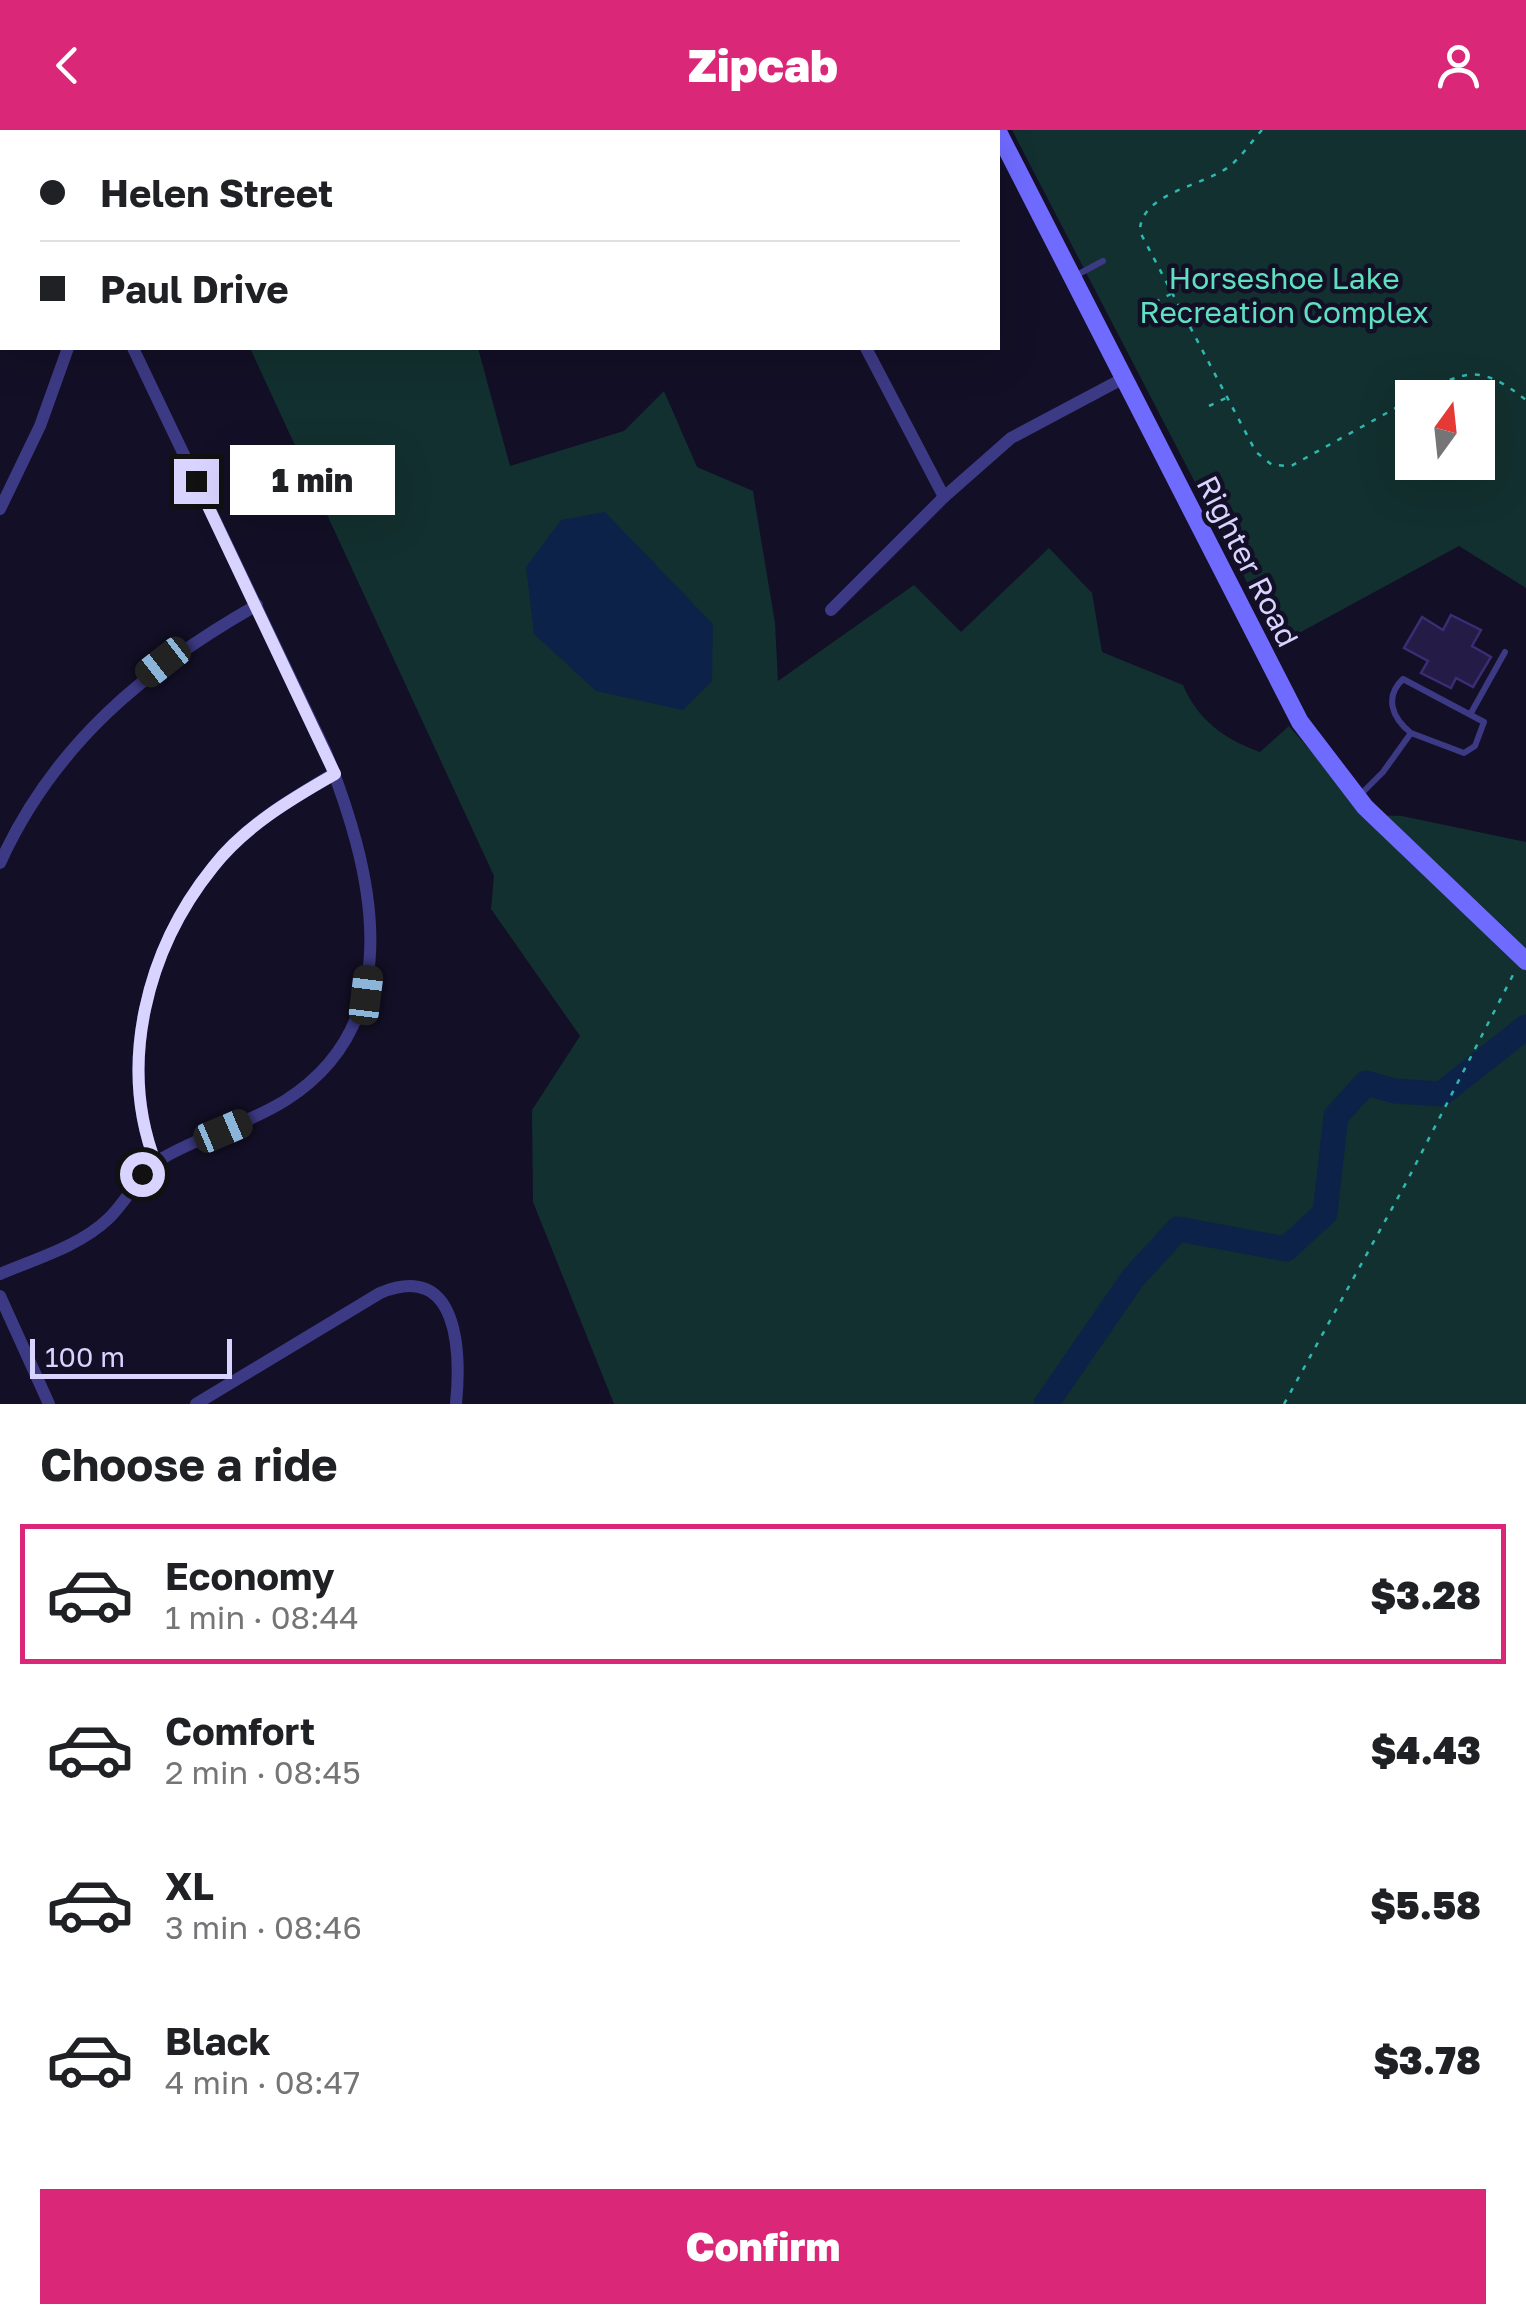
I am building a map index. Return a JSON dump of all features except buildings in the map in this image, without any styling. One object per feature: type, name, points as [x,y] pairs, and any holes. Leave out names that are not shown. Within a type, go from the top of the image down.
[{"type":"street","name":"Righter Road","points":[[1000,136],[1300,722],[1358,798],[1522,962]]},
{"type":"street","points":[[0,509],[40,426],[67,350]]},
{"type":"street","points":[[0,1274],[91,1233],[110,1218],[142,1174],[156,1164],[260,1114],[309,1084],[328,1066],[358,1021],[366,995],[370,932],[355,836],[335,774],[134,350]]},
{"type":"street","points":[[867,350],[944,497]]},
{"type":"street","points":[[832,610],[944,497],[1011,438],[1124,378]]},
{"type":"street","points":[[0,863],[56,766],[95,722],[163,662],[257,605]]},
{"type":"street","points":[[156,1164],[138,1103],[138,1050],[154,976],[167,940],[213,866],[280,806],[335,774]]},
{"type":"street","points":[[196,1404],[380,1293],[411,1286],[441,1299],[449,1311],[458,1353],[456,1404]]},
{"type":"street","points":[[0,1296],[50,1404]]},
{"type":"lane","points":[[1073,277],[1103,262]]},
{"type":"lane","points":[[1197,520],[1226,504]]},
{"type":"lane","points":[[1471,714],[1505,652]]},
{"type":"lane","points":[[1404,679],[1482,719],[1484,726],[1474,746],[1464,753],[1411,732],[1398,722],[1392,710],[1393,694],[1404,679]]},
{"type":"lane","points":[[1358,798],[1383,772],[1411,732]]},
{"type":"path","points":[[1262,130],[1230,166],[1148,207],[1140,220],[1140,232],[1256,452],[1272,465],[1291,466],[1395,409]]},
{"type":"path","points":[[1155,302],[1172,294]]},
{"type":"path","points":[[1451,380],[1463,374],[1488,373],[1526,400]]},
{"type":"path","points":[[1209,406],[1227,397]]},
{"type":"path","points":[[1284,1404],[1522,962]]},
{"type":"green space","name":"Horseshoe Lake Recreation Complex","points":[[1012,130],[1526,130],[1526,588],[1459,546],[1279,644]]},
{"type":"green space","points":[[251,350],[479,350],[510,466],[624,431],[664,391],[697,467],[753,491],[775,623],[778,681],[914,585],[961,632],[1049,548],[1092,593],[1102,652],[1183,685],[1204,718],[1235,741],[1260,752],[1289,726],[1367,815],[1402,816],[1526,842],[1526,1404],[614,1404],[533,1202],[532,1110],[580,1036],[491,909],[494,876]]},
{"type":"water","points":[[605,512],[713,624],[712,681],[683,710],[596,691],[534,634],[526,567],[561,520]]},
{"type":"waterway","points":[[1046,1404],[1133,1278],[1178,1229],[1286,1249],[1325,1213],[1336,1116],[1366,1083],[1395,1091],[1441,1094],[1526,1027]]},
{"type":"route","points":[[142,1174],[156,1164],[138,1103],[138,1050],[144,1011],[167,940],[213,866],[280,806],[335,774],[196,481]]}]
